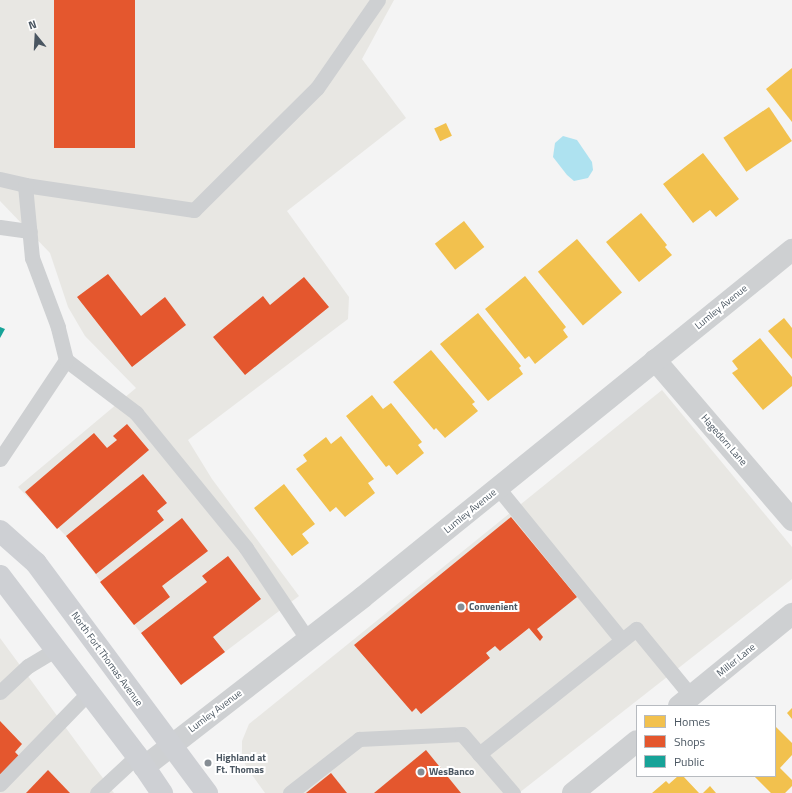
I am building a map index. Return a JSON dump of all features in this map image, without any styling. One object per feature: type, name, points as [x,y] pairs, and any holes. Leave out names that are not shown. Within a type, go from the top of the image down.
[{"type":"main road","name":"North Fort Thomas Avenue","points":[[0,531],[36,563],[207,793]]},
{"type":"main road","points":[[3,585],[56,649],[89,692],[162,793]]},
{"type":"street","name":"Lumley Avenue","points":[[141,762],[171,744],[308,640],[792,250]]},
{"type":"street","name":"Hagedorn Lane","points":[[655,360],[792,520]]},
{"type":"street","name":"Miller Lane","points":[[685,701],[792,614]]},
{"type":"street","points":[[573,793],[636,741]]},
{"type":"lane","points":[[0,179],[25,185],[194,210],[317,88],[378,0]]},
{"type":"lane","points":[[25,185],[32,258],[58,327],[66,360],[136,413],[246,548],[308,640]]},
{"type":"lane","points":[[0,227],[30,231]]},
{"type":"lane","points":[[0,459],[66,360]]},
{"type":"lane","points":[[498,488],[622,640]]},
{"type":"lane","points":[[479,754],[636,629],[685,701]]},
{"type":"lane","points":[[0,692],[28,666],[56,649]]},
{"type":"lane","points":[[0,784],[89,692]]},
{"type":"lane","points":[[290,793],[359,739],[462,734],[513,793]]},
{"type":"lane","points":[[97,793],[141,762]]},
{"type":"shaded area","points":[[0,0],[394,0],[362,59],[406,118],[287,211],[349,297],[348,319],[188,440],[212,479],[299,596],[181,685],[66,536],[18,487],[136,388],[85,336],[68,307],[50,253],[0,201]]},
{"type":"shaded area","points":[[662,390],[792,547],[792,579],[519,793],[265,793],[247,768],[242,757],[242,741],[249,724]]},
{"type":"shaded area","points":[[0,638],[88,758],[114,793],[0,793]]},
{"type":"water","points":[[563,136],[577,140],[592,162],[593,170],[588,178],[574,181],[567,175],[553,157],[555,143]]},
{"type":"building: Homes","points":[[792,68],[792,122],[766,89]]},
{"type":"building: Homes","points":[[769,107],[792,141],[746,172],[723,138]]},
{"type":"building: Homes","points":[[446,123],[452,136],[440,141],[434,128]]},
{"type":"building: Homes","points":[[703,153],[739,199],[716,217],[710,210],[693,223],[663,184]]},
{"type":"building: Homes","points":[[641,213],[667,245],[665,247],[672,255],[639,282],[606,242]]},
{"type":"building: Homes","points":[[464,221],[484,247],[455,270],[435,244]]},
{"type":"building: Homes","points":[[577,239],[622,293],[583,325],[538,272]]},
{"type":"building: Homes","points":[[525,276],[566,327],[563,330],[568,337],[535,364],[529,356],[525,359],[485,309]]},
{"type":"building: Homes","points":[[478,313],[521,366],[519,368],[523,374],[488,401],[440,344]]},
{"type":"building: Homes","points":[[784,318],[792,328],[792,359],[768,331]]},
{"type":"building: Homes","points":[[760,338],[792,377],[792,386],[763,410],[732,373],[738,369],[732,361]]},
{"type":"building: Homes","points":[[431,350],[475,402],[472,404],[478,411],[445,438],[436,428],[434,430],[393,382]]},
{"type":"building: Homes","points":[[372,395],[383,409],[391,403],[422,442],[418,445],[424,453],[397,475],[389,465],[386,467],[346,416]]},
{"type":"building: Homes","points":[[341,436],[374,479],[368,483],[375,493],[345,517],[336,507],[330,512],[296,469],[307,461],[303,455],[326,437],[331,444]]},
{"type":"building: Homes","points":[[284,484],[315,524],[302,534],[309,543],[292,556],[254,508]]},
{"type":"building: Homes","points":[[792,708],[792,719],[787,713]]},
{"type":"building: Homes","points":[[776,727],[792,743],[792,755],[780,768],[792,780],[792,786],[785,793],[771,793],[755,777],[776,777]]},
{"type":"building: Homes","points":[[677,777],[684,777],[699,793],[652,793],[666,781],[669,784]]},
{"type":"building: Homes","points":[[710,786],[716,793],[703,793]]},
{"type":"building: Shops","points":[[54,0],[135,0],[135,148],[54,148]]},
{"type":"building: Shops","points":[[108,274],[141,316],[165,297],[186,325],[132,367],[77,297]]},
{"type":"building: Shops","points":[[304,277],[329,307],[245,375],[213,337],[263,296],[270,305]]},
{"type":"building: Shops","points":[[127,424],[149,450],[57,529],[25,492],[94,433],[107,448],[117,440],[113,436]]},
{"type":"building: Shops","points":[[143,474],[167,503],[157,511],[164,520],[96,574],[66,536]]},
{"type":"building: Shops","points":[[511,517],[577,597],[537,629],[543,637],[540,641],[529,628],[500,651],[495,646],[486,653],[490,658],[421,714],[416,708],[412,712],[354,645]]},
{"type":"building: Shops","points":[[182,518],[208,551],[162,586],[170,597],[134,625],[100,582]]},
{"type":"building: Shops","points":[[228,556],[261,599],[213,637],[225,652],[181,685],[141,633],[207,582],[202,576]]},
{"type":"building: Shops","points":[[0,721],[22,744],[15,752],[20,757],[0,776]]},
{"type":"building: Shops","name":"WesBanco","points":[[426,750],[461,793],[374,793]]},
{"type":"building: Shops","points":[[48,770],[70,793],[26,793]]},
{"type":"building: Shops","points":[[331,773],[347,793],[306,793]]},
{"type":"building: Public","points":[[0,327],[5,329],[0,338]]},
{"type":"place","name":"Convenient","points":[[461,607]]},
{"type":"place","name":"Highland at Ft. Thomas","points":[[208,763]]},
{"type":"place","name":"WesBanco","points":[[421,772]]}]
